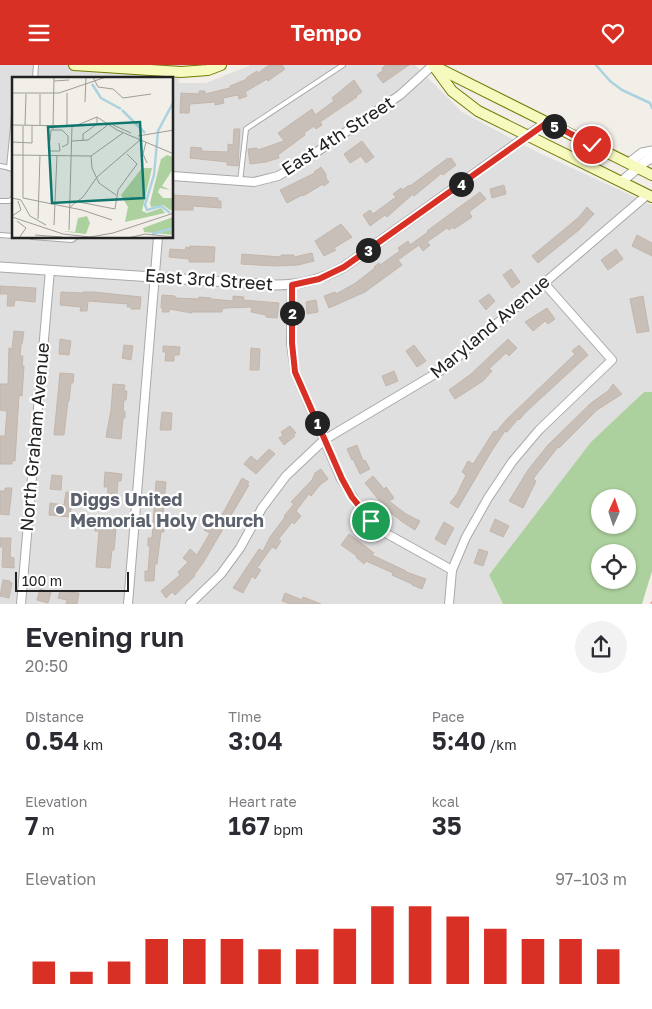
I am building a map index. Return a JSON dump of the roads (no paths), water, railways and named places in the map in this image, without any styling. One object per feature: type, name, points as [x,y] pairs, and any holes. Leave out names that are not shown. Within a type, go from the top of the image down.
[{"type":"main road","points":[[74,65],[131,67],[168,75],[199,71],[221,65]]},
{"type":"main road","points":[[433,65],[652,175]]},
{"type":"main road","points":[[433,65],[452,91],[488,117],[649,196]]},
{"type":"street","name":"East 4th Street","points":[[174,176],[240,182],[266,180],[289,170],[400,95],[433,65]]},
{"type":"street","name":"East 3rd Street","points":[[0,267],[292,285],[319,279],[344,267],[548,122]]},
{"type":"street","points":[[621,182],[642,153],[652,151]]},
{"type":"street","points":[[633,166],[652,159]]},
{"type":"street","name":"Maryland Avenue","points":[[190,604],[221,574],[240,548],[262,508],[286,476],[324,439],[436,375],[649,196]]},
{"type":"street","points":[[128,604],[158,239]]},
{"type":"street","name":"North Graham Avenue","points":[[21,604],[50,270]]},
{"type":"street","points":[[449,604],[452,570],[466,537],[488,498],[512,462],[539,430],[612,360],[544,283]]},
{"type":"street","points":[[292,285],[292,343],[295,372],[342,479],[352,497],[371,521],[394,538],[452,570]]},
{"type":"lane","points":[[240,182],[246,129],[343,65]]},
{"type":"lane","points":[[9,167],[12,136]]},
{"type":"lane","points":[[0,166],[12,169]]},
{"type":"lane","points":[[59,239],[73,239]]},
{"type":"waterway","points":[[596,65],[610,81],[622,90],[650,103],[652,108]]},
{"type":"place","name":"Diggs United Memorial Holy Church","points":[[60,510]]}]
